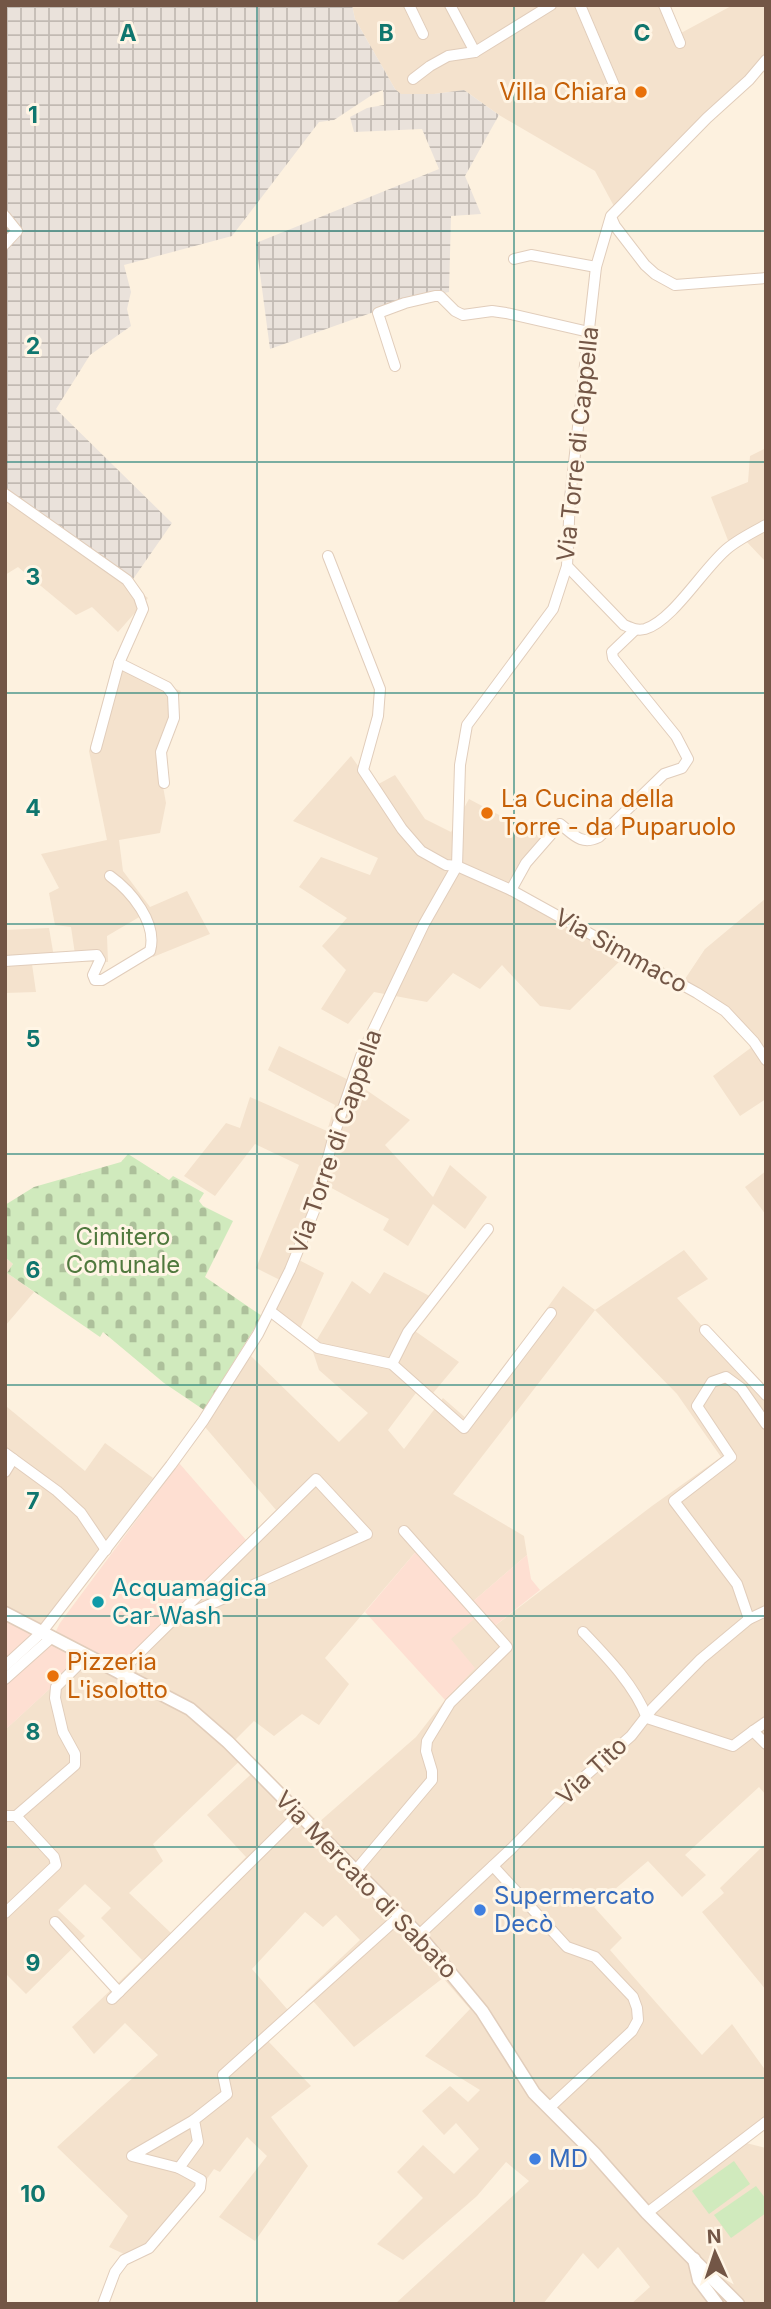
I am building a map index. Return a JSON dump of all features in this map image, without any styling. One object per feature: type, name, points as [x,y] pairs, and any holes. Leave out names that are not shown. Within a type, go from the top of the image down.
[{"type":"street","points":[[409,5],[423,34]]},
{"type":"street","points":[[450,5],[475,52]]},
{"type":"street","points":[[414,79],[448,56],[475,52],[551,5]]},
{"type":"street","points":[[580,5],[614,85]]},
{"type":"street","points":[[664,5],[680,44]]},
{"type":"street","name":"Via Torre di Cappella","points":[[46,1635],[203,1421],[270,1311],[314,1211],[334,1135],[361,1056],[424,924],[457,866],[460,765],[467,725],[553,609],[566,566],[570,498],[596,267],[611,216],[766,60]]},
{"type":"street","points":[[5,216],[17,231],[5,244]]},
{"type":"street","points":[[611,216],[615,226],[645,265],[675,285],[766,278]]},
{"type":"street","points":[[514,259],[531,255],[596,267]]},
{"type":"street","points":[[395,366],[378,313],[435,296],[440,296],[463,315],[492,311],[589,332]]},
{"type":"street","points":[[5,494],[127,580],[139,597],[143,609],[119,663],[96,748]]},
{"type":"street","points":[[566,566],[624,625],[635,630],[646,629],[659,621],[696,585],[727,549],[766,525]]},
{"type":"street","name":"Via Simmaco","points":[[328,556],[380,689],[378,716],[363,770],[402,829],[421,851],[511,890],[673,979],[725,1011],[754,1042],[766,1060]]},
{"type":"street","points":[[511,890],[526,863],[560,824],[580,840],[589,842],[599,837],[664,774],[682,768],[688,759],[676,736],[614,659],[612,652],[635,630]]},
{"type":"street","points":[[119,663],[167,687],[173,695],[174,718],[161,752],[164,783]]},
{"type":"street","points":[[5,961],[97,955],[100,960],[93,975],[95,980],[102,980],[150,951],[152,944],[149,928],[141,908],[121,884],[110,876]]},
{"type":"street","points":[[392,1364],[408,1332],[488,1228]]},
{"type":"street","points":[[270,1311],[318,1348],[392,1364],[464,1428],[551,1312]]},
{"type":"street","points":[[705,1330],[766,1395]]},
{"type":"street","points":[[749,1619],[737,1584],[674,1501],[731,1457],[697,1406],[712,1382],[726,1377],[741,1388],[766,1424]]},
{"type":"street","points":[[5,1472],[9,1456],[57,1491],[81,1513],[106,1550]]},
{"type":"street","points":[[119,1673],[316,1479],[367,1534],[171,1622]]},
{"type":"street","points":[[356,1870],[432,1780],[426,1751],[427,1741],[450,1703],[508,1647],[404,1531]]},
{"type":"street","name":"Via Tito","points":[[419,1934],[493,1866],[569,1790],[631,1735],[652,1709],[701,1659],[749,1619],[766,1611]]},
{"type":"street","name":"Via Mercato di Sabato","points":[[5,1613],[190,1709],[228,1742],[419,1934],[482,2011],[534,2093],[594,2153],[647,2213],[738,2304]]},
{"type":"street","points":[[583,1632],[604,1654],[641,1704],[647,1718],[733,1746],[766,1722]]},
{"type":"street","points":[[5,1666],[46,1635]]},
{"type":"street","points":[[5,1679],[46,1635]]},
{"type":"street","points":[[5,1913],[56,1865],[54,1857],[11,1816],[75,1765],[75,1754],[63,1732],[55,1698],[56,1687],[88,1656]]},
{"type":"street","points":[[753,1731],[766,1744]]},
{"type":"street","points":[[55,1922],[115,1996],[299,1814]]},
{"type":"street","points":[[493,1866],[567,1947],[595,1957],[633,1997],[637,2008],[638,2020],[632,2031],[549,2108]]},
{"type":"street","points":[[103,2304],[115,2272],[124,2260],[149,2248],[200,2188],[201,2180],[179,2168],[132,2155],[194,2120],[228,2095],[223,2075],[401,1915]]},
{"type":"street","points":[[179,2168],[198,2142],[194,2120]]},
{"type":"street","points":[[647,2213],[766,2122]]},
{"type":"street","points":[[694,2259],[699,2280],[717,2304]]},
{"type":"shaded area","points":[[5,5],[352,5],[355,19],[395,89],[401,94],[464,90],[499,115],[465,176],[481,214],[451,216],[449,292],[399,303],[270,349],[256,243],[439,169],[422,129],[354,132],[350,117],[367,108],[384,105],[383,90],[334,120],[319,122],[232,236],[124,265],[131,292],[127,309],[131,326],[90,355],[56,409],[172,523],[129,585],[5,499]]},
{"type":"shaded area","points":[[352,5],[670,5],[681,33],[733,5],[766,5],[766,56],[615,208],[595,171],[499,115],[464,90],[401,95],[355,19]]},
{"type":"shaded area","points":[[766,448],[766,562],[745,540],[731,548],[711,497],[748,482],[750,456]]},
{"type":"shaded area","points":[[5,500],[148,598],[118,632],[92,607],[76,615],[18,567],[5,575]]},
{"type":"shaded area","points":[[113,664],[181,691],[157,753],[166,803],[160,833],[119,840],[123,871],[150,907],[187,891],[210,934],[153,957],[141,916],[107,936],[108,962],[76,961],[71,927],[55,925],[49,893],[59,888],[41,854],[107,840],[89,751]]},
{"type":"shaded area","points":[[351,756],[373,787],[395,775],[425,819],[451,832],[469,799],[548,841],[516,888],[630,951],[570,1010],[540,1006],[502,965],[480,989],[453,973],[427,1002],[374,992],[348,1024],[321,1009],[346,970],[322,946],[347,918],[299,887],[321,857],[370,875],[378,858],[293,821]]},
{"type":"shaded area","points":[[766,898],[766,1099],[740,1116],[713,1076],[752,1047],[722,1013],[679,988],[705,949]]},
{"type":"shaded area","points":[[49,928],[55,963],[32,964],[36,992],[5,993],[5,930]]},
{"type":"shaded area","points":[[279,1046],[359,1085],[410,1120],[385,1145],[433,1197],[450,1165],[487,1197],[465,1229],[433,1204],[408,1246],[383,1230],[389,1219],[326,1185],[297,1259],[324,1273],[300,1329],[316,1341],[352,1281],[370,1294],[384,1272],[439,1301],[415,1331],[459,1362],[433,1393],[422,1385],[388,1430],[404,1449],[443,1398],[467,1419],[563,1286],[595,1310],[684,1250],[708,1279],[677,1298],[766,1398],[766,1795],[759,1787],[685,1855],[706,1875],[682,1897],[648,1861],[594,1907],[622,1938],[610,1950],[702,2055],[732,2024],[766,2071],[766,2126],[746,2143],[766,2148],[766,2304],[631,2304],[650,2287],[618,2247],[598,2269],[583,2253],[543,2304],[395,2304],[529,2181],[506,2162],[477,2196],[403,2260],[377,2244],[423,2198],[397,2172],[423,2145],[454,2174],[479,2149],[456,2123],[444,2135],[422,2111],[450,2086],[468,2102],[480,2090],[425,2056],[470,2009],[443,1978],[354,2047],[305,1992],[360,1940],[336,1915],[323,1927],[305,1912],[252,1969],[294,2017],[267,2040],[311,2086],[271,2117],[308,2166],[255,2241],[219,2217],[267,2156],[247,2137],[220,2172],[214,2169],[159,2246],[124,2254],[109,2247],[128,2216],[57,2147],[158,2055],[125,2023],[94,2054],[72,2027],[142,1960],[101,1918],[111,1908],[85,1884],[58,1910],[85,1936],[26,1994],[5,1973],[5,1730],[81,1660],[113,1677],[122,1664],[276,1510],[205,1427],[251,1356],[339,1442],[368,1413],[319,1370],[312,1349],[262,1312],[280,1280],[256,1268],[299,1165],[255,1144],[215,1196],[184,1176],[226,1123],[240,1128],[250,1097],[327,1131],[335,1105],[268,1070]],"holes":[[[595,1310],[677,1394],[721,1457],[492,1628],[481,1612],[450,1639],[474,1668],[416,1737],[318,1823],[261,1765],[207,1815],[246,1857],[171,1933],[129,1893],[163,1861],[153,1844],[248,1753],[235,1740],[254,1721],[274,1736],[302,1714],[319,1725],[349,1684],[325,1658],[419,1548],[470,1604],[527,1555],[524,1536],[453,1494]]]},
{"type":"shaded area","points":[[766,1171],[766,1215],[745,1187]]},
{"type":"shaded area","points":[[5,1257],[13,1264],[7,1273],[34,1292],[5,1326]]},
{"type":"shaded area","points":[[7,1407],[85,1471],[105,1443],[153,1478],[41,1627],[5,1607]]},
{"type":"shaded area","points":[[179,1463],[246,1540],[122,1664],[56,1631]]},
{"type":"shaded area","points":[[419,1548],[470,1604],[527,1555],[531,1579],[540,1590],[492,1628],[481,1613],[451,1639],[475,1668],[445,1700],[365,1612]]},
{"type":"shaded area","points":[[5,1616],[81,1660],[5,1730]]},
{"type":"shaded area","points":[[766,1843],[766,1990],[702,1912],[724,1893],[720,1888]]},
{"type":"green space","name":"Cimitero Comunale","points":[[128,1154],[169,1180],[173,1176],[204,1193],[199,1201],[203,1206],[233,1221],[205,1277],[262,1316],[204,1410],[164,1383],[103,1332],[100,1337],[7,1273],[13,1264],[5,1257],[5,1205],[34,1187],[121,1162]]},
{"type":"green space","points":[[734,2161],[750,2184],[709,2214],[692,2191]]},
{"type":"green space","points":[[756,2186],[766,2199],[766,2213],[731,2238],[714,2215]]},
{"type":"place","name":"Villa Chiara","points":[[641,92]]},
{"type":"place","name":"La Cucina della Torre - da Puparuolo","points":[[487,813]]},
{"type":"place","name":"Acquamagica Car Wash","points":[[98,1602]]},
{"type":"place","name":"Pizzeria L'isolotto","points":[[53,1676]]},
{"type":"place","name":"Supermercato Decò","points":[[480,1910]]},
{"type":"place","name":"MD","points":[[535,2159]]}]
